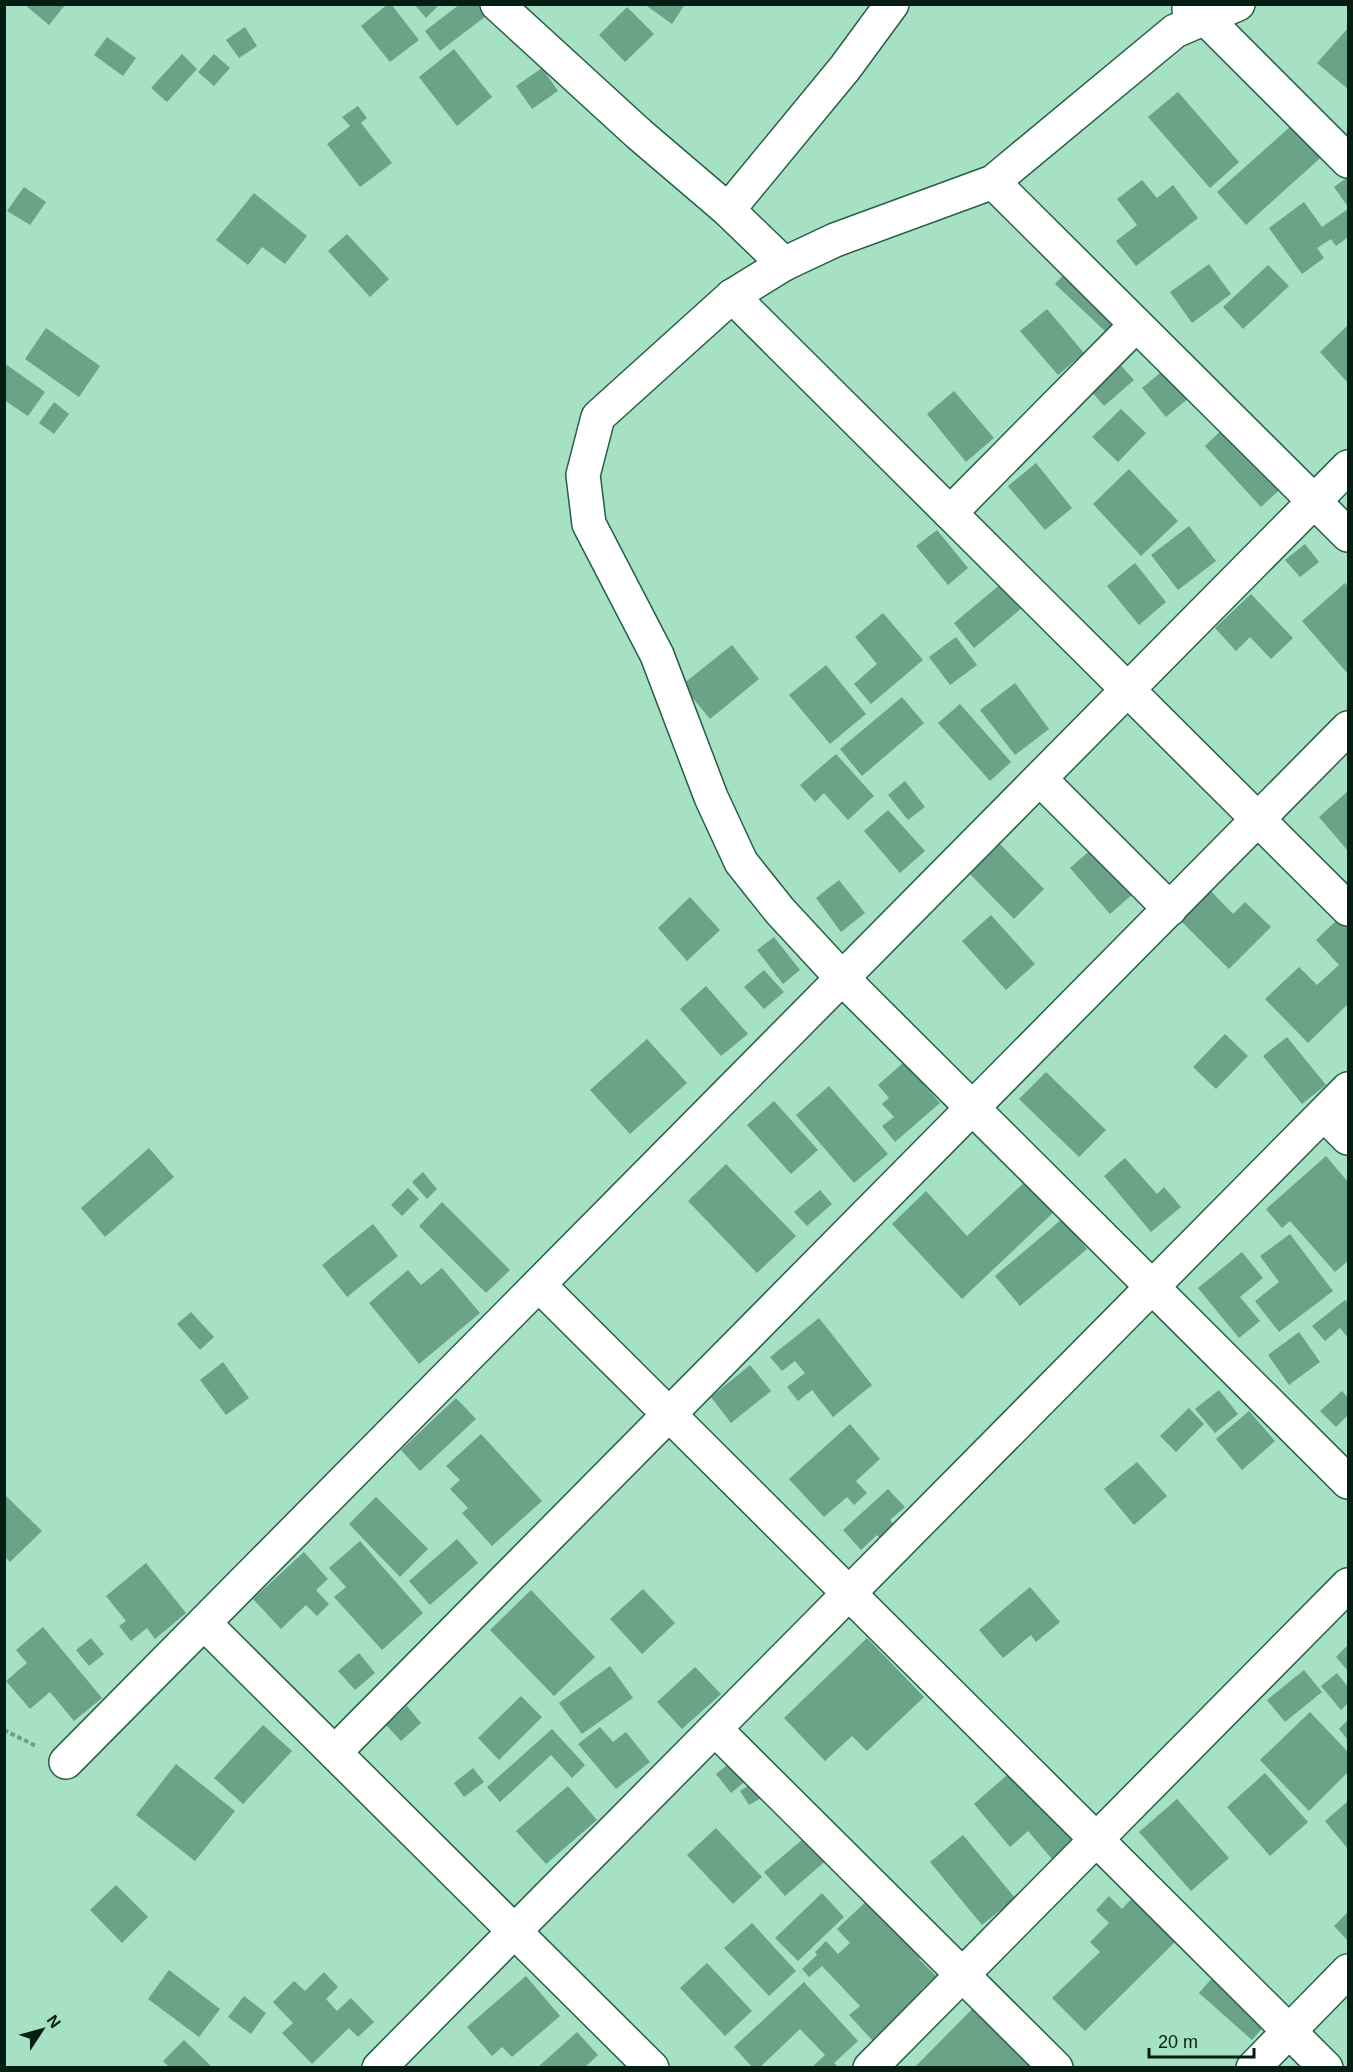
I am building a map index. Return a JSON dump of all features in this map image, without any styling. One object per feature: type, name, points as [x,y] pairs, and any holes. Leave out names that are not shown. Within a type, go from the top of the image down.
[{"type":"street","points":[[728,210],[845,68],[891,4]]},
{"type":"street","points":[[1238,4],[1194,12],[1175,31],[993,182],[835,240],[784,264],[732,296],[598,417],[584,475],[589,524],[657,656],[711,797],[741,862],[780,911],[842,978],[1348,1482]]},
{"type":"street","points":[[510,8],[639,134],[728,210],[784,264]]},
{"type":"street","points":[[1194,12],[1348,160]]},
{"type":"street","points":[[993,182],[1348,535]]},
{"type":"street","points":[[732,296],[1348,909]]},
{"type":"street","points":[[950,513],[1136,325]]},
{"type":"street","points":[[66,1762],[1348,467]]},
{"type":"street","points":[[335,1752],[1348,728]]},
{"type":"street","points":[[1040,779],[1170,909]]},
{"type":"street","points":[[379,2067],[1348,1089]]},
{"type":"street","points":[[1324,1114],[1348,1138]]},
{"type":"street","points":[[539,1285],[1326,2067]]},
{"type":"street","points":[[870,2067],[1348,1585]]},
{"type":"street","points":[[204,1623],[652,2067]]},
{"type":"street","points":[[715,1729],[1056,2067]]},
{"type":"street","points":[[1252,2067],[1348,1971]]},
{"type":"building","points":[[24,4],[66,4],[49,25]]},
{"type":"building","points":[[391,4],[419,40],[390,62],[361,26]]},
{"type":"building","points":[[414,4],[440,4],[426,18]]},
{"type":"building","points":[[460,4],[484,4],[490,13],[440,51],[425,31]]},
{"type":"building","points":[[644,4],[685,4],[672,24]]},
{"type":"building","points":[[627,7],[654,34],[625,62],[599,35]]},
{"type":"building","points":[[245,27],[257,46],[239,58],[226,40]]},
{"type":"building","points":[[1348,28],[1348,89],[1317,63]]},
{"type":"building","points":[[107,37],[136,58],[123,76],[94,55]]},
{"type":"building","points":[[454,49],[492,97],[457,126],[419,77]]},
{"type":"building","points":[[182,54],[197,69],[167,102],[151,88]]},
{"type":"building","points":[[214,54],[230,68],[214,86],[198,72]]},
{"type":"building","points":[[542,68],[558,91],[532,109],[516,86]]},
{"type":"building","points":[[1178,92],[1239,162],[1210,188],[1148,117]]},
{"type":"building","points":[[358,106],[367,118],[361,123],[392,163],[360,187],[327,144],[350,126],[342,117]]},
{"type":"building","points":[[1299,119],[1327,152],[1246,225],[1217,192]]},
{"type":"building","points":[[1348,177],[1348,207],[1334,187]]},
{"type":"building","points":[[1142,180],[1157,198],[1173,185],[1198,218],[1136,266],[1116,241],[1137,225],[1117,199]]},
{"type":"building","points":[[24,187],[46,202],[30,225],[7,211]]},
{"type":"building","points":[[254,193],[307,236],[285,264],[262,247],[248,265],[216,240]]},
{"type":"building","points":[[1304,202],[1322,227],[1348,209],[1348,237],[1336,246],[1331,239],[1317,248],[1324,258],[1302,274],[1269,228]]},
{"type":"building","points":[[347,234],[389,279],[370,297],[328,251]]},
{"type":"building","points":[[1209,264],[1231,294],[1192,323],[1170,292]]},
{"type":"building","points":[[1268,265],[1289,286],[1243,329],[1223,307]]},
{"type":"building","points":[[1070,268],[1122,316],[1107,333],[1055,284]]},
{"type":"building","points":[[1047,309],[1084,353],[1058,375],[1020,331]]},
{"type":"building","points":[[1348,325],[1348,383],[1320,352]]},
{"type":"building","points":[[46,328],[100,366],[79,397],[25,359]]},
{"type":"building","points":[[1108,351],[1134,380],[1104,406],[1079,377]]},
{"type":"building","points":[[4,363],[45,392],[28,416],[4,400]]},
{"type":"building","points":[[1172,363],[1196,392],[1166,417],[1142,388]]},
{"type":"building","points":[[954,391],[994,438],[966,462],[927,414]]},
{"type":"building","points":[[54,402],[69,414],[54,434],[39,423]]},
{"type":"building","points":[[1121,409],[1146,433],[1118,462],[1092,437]]},
{"type":"building","points":[[1231,421],[1288,482],[1261,507],[1205,446]]},
{"type":"building","points":[[1036,463],[1072,508],[1045,530],[1008,486]]},
{"type":"building","points":[[1129,469],[1178,521],[1141,556],[1093,504]]},
{"type":"building","points":[[1189,526],[1216,561],[1178,590],[1151,555]]},
{"type":"building","points":[[937,530],[968,568],[948,585],[916,546]]},
{"type":"building","points":[[1305,544],[1319,562],[1300,577],[1285,560]]},
{"type":"building","points":[[1135,563],[1166,602],[1139,625],[1107,586]]},
{"type":"building","points":[[1008,578],[1029,602],[974,648],[954,623]]},
{"type":"building","points":[[1345,583],[1348,587],[1348,674],[1302,621]]},
{"type":"building","points":[[1251,594],[1293,638],[1271,659],[1250,637],[1236,651],[1215,628]]},
{"type":"building","points":[[883,613],[923,660],[871,704],[854,684],[877,664],[855,637]]},
{"type":"building","points":[[956,637],[977,665],[950,685],[929,657]]},
{"type":"building","points":[[732,645],[759,679],[710,719],[682,685]]},
{"type":"building","points":[[826,665],[866,714],[830,744],[789,695]]},
{"type":"building","points":[[1015,683],[1049,729],[1015,755],[980,710]]},
{"type":"building","points":[[902,697],[924,723],[862,776],[840,749]]},
{"type":"building","points":[[960,704],[1011,762],[990,781],[938,723]]},
{"type":"building","points":[[836,754],[874,796],[848,820],[824,793],[815,802],[800,785]]},
{"type":"building","points":[[905,781],[925,807],[908,820],[888,795]]},
{"type":"building","points":[[1348,791],[1348,851],[1319,817]]},
{"type":"building","points":[[888,810],[925,851],[900,873],[864,831]]},
{"type":"building","points":[[1102,840],[1142,886],[1110,914],[1070,868]]},
{"type":"building","points":[[1000,844],[1044,889],[1014,919],[970,874]]},
{"type":"building","points":[[839,880],[865,913],[841,932],[816,898]]},
{"type":"building","points":[[1208,888],[1233,914],[1245,902],[1271,927],[1229,969],[1178,918]]},
{"type":"building","points":[[690,897],[720,930],[687,961],[658,928]]},
{"type":"building","points":[[991,915],[1035,964],[1006,990],[962,941]]},
{"type":"building","points":[[1342,915],[1348,921],[1348,1004],[1308,1043],[1265,999],[1299,967],[1317,985],[1339,965],[1316,940]]},
{"type":"building","points":[[774,937],[800,970],[783,984],[757,950]]},
{"type":"building","points":[[764,970],[784,992],[764,1009],[744,987]]},
{"type":"building","points":[[706,986],[748,1034],[721,1056],[680,1009]]},
{"type":"building","points":[[1225,1034],[1248,1056],[1216,1089],[1193,1067]]},
{"type":"building","points":[[1287,1037],[1326,1085],[1302,1104],[1263,1056]]},
{"type":"building","points":[[647,1039],[687,1083],[630,1134],[590,1090]]},
{"type":"building","points":[[904,1062],[940,1103],[895,1142],[882,1126],[894,1117],[882,1104],[889,1098],[878,1085]]},
{"type":"building","points":[[1046,1072],[1106,1130],[1079,1157],[1019,1099]]},
{"type":"building","points":[[829,1086],[888,1154],[854,1183],[796,1115]]},
{"type":"building","points":[[774,1101],[818,1150],[791,1174],[747,1125]]},
{"type":"building","points":[[149,1148],[174,1177],[105,1237],[81,1208]]},
{"type":"building","points":[[1326,1156],[1348,1182],[1348,1261],[1335,1272],[1290,1221],[1282,1228],[1266,1209]]},
{"type":"building","points":[[1125,1158],[1157,1194],[1164,1187],[1181,1207],[1151,1232],[1104,1176]]},
{"type":"building","points":[[726,1164],[796,1236],[757,1273],[688,1201]]},
{"type":"building","points":[[423,1172],[437,1189],[427,1199],[412,1182]]},
{"type":"building","points":[[1029,1178],[1057,1209],[962,1299],[892,1224],[926,1191],[967,1236]]},
{"type":"building","points":[[408,1188],[419,1199],[402,1216],[391,1205]]},
{"type":"building","points":[[820,1190],[832,1204],[807,1226],[794,1212]]},
{"type":"building","points":[[442,1202],[510,1270],[486,1293],[419,1226]]},
{"type":"building","points":[[1062,1219],[1087,1249],[1020,1306],[995,1276]]},
{"type":"building","points":[[373,1224],[398,1256],[347,1297],[322,1265]]},
{"type":"building","points":[[1290,1234],[1333,1291],[1279,1332],[1255,1301],[1279,1282],[1260,1256]]},
{"type":"building","points":[[1242,1252],[1263,1278],[1240,1297],[1260,1321],[1239,1338],[1198,1288]]},
{"type":"building","points":[[442,1268],[480,1313],[419,1364],[369,1303],[408,1270],[421,1285]]},
{"type":"building","points":[[1345,1300],[1348,1303],[1348,1338],[1340,1328],[1325,1341],[1312,1326]]},
{"type":"building","points":[[191,1312],[214,1337],[200,1350],[177,1324]]},
{"type":"building","points":[[819,1318],[872,1385],[833,1417],[812,1390],[798,1401],[787,1387],[805,1373],[795,1361],[782,1371],[770,1357]]},
{"type":"building","points":[[1299,1332],[1320,1362],[1289,1385],[1268,1355]]},
{"type":"building","points":[[223,1362],[249,1398],[226,1415],[200,1380]]},
{"type":"building","points":[[750,1365],[771,1391],[731,1423],[711,1397]]},
{"type":"building","points":[[1219,1390],[1238,1414],[1215,1433],[1195,1409]]},
{"type":"building","points":[[1342,1391],[1348,1398],[1348,1415],[1336,1427],[1320,1411]]},
{"type":"building","points":[[456,1398],[476,1419],[420,1471],[401,1450]]},
{"type":"building","points":[[1189,1408],[1204,1424],[1176,1452],[1160,1436]]},
{"type":"building","points":[[1249,1411],[1275,1441],[1242,1470],[1216,1439]]},
{"type":"building","points":[[850,1424],[880,1459],[856,1481],[867,1493],[854,1505],[847,1497],[824,1517],[789,1479]]},
{"type":"building","points":[[481,1434],[542,1501],[492,1546],[462,1513],[468,1508],[450,1489],[460,1480],[446,1466]]},
{"type":"building","points":[[1137,1462],[1167,1496],[1134,1525],[1104,1489]]},
{"type":"building","points":[[888,1489],[905,1507],[890,1520],[899,1530],[884,1544],[877,1535],[861,1550],[843,1530]]},
{"type":"building","points":[[4,1494],[42,1531],[10,1562],[4,1556]]},
{"type":"building","points":[[376,1497],[428,1549],[400,1577],[349,1524]]},
{"type":"building","points":[[457,1539],[478,1563],[430,1605],[409,1581]]},
{"type":"building","points":[[360,1541],[423,1613],[382,1650],[334,1597],[346,1587],[329,1568]]},
{"type":"building","points":[[304,1552],[328,1579],[316,1590],[329,1604],[317,1616],[306,1605],[281,1629],[253,1599]]},
{"type":"building","points":[[146,1563],[186,1613],[155,1639],[147,1628],[131,1641],[119,1626],[126,1621],[106,1596]]},
{"type":"building","points":[[1030,1587],[1060,1622],[1036,1642],[1031,1635],[1003,1658],[979,1630]]},
{"type":"building","points":[[643,1589],[675,1623],[642,1654],[610,1619]]},
{"type":"building","points":[[531,1590],[595,1657],[554,1696],[490,1630]]},
{"type":"building","points":[[43,1627],[102,1698],[74,1721],[50,1692],[30,1709],[6,1681],[27,1663],[16,1650]]},
{"type":"building","points":[[91,1638],[104,1654],[89,1666],[76,1650]]},
{"type":"building","points":[[867,1638],[924,1697],[867,1751],[852,1736],[825,1761],[784,1718]]},
{"type":"building","points":[[1348,1645],[1348,1671],[1336,1657]]},
{"type":"building","points":[[359,1653],[375,1673],[355,1690],[338,1671]]},
{"type":"building","points":[[610,1666],[633,1698],[582,1734],[559,1703]]},
{"type":"building","points":[[695,1667],[721,1694],[682,1729],[657,1702]]},
{"type":"building","points":[[1304,1670],[1322,1692],[1285,1722],[1267,1700]]},
{"type":"building","points":[[1337,1673],[1348,1687],[1348,1703],[1341,1710],[1321,1686]]},
{"type":"building","points":[[521,1696],[542,1717],[499,1760],[478,1738]]},
{"type":"building","points":[[407,1706],[421,1723],[401,1741],[386,1725]]},
{"type":"building","points":[[1310,1712],[1348,1752],[1348,1772],[1309,1811],[1260,1760]]},
{"type":"building","points":[[1348,1720],[1348,1740],[1339,1729]]},
{"type":"building","points":[[263,1725],[292,1751],[243,1804],[214,1778]]},
{"type":"building","points":[[600,1727],[613,1742],[626,1732],[650,1762],[616,1789],[578,1744]]},
{"type":"building","points":[[552,1729],[585,1765],[572,1778],[551,1755],[500,1802],[487,1787]]},
{"type":"building","points":[[1030,1755],[1091,1826],[1052,1859],[1028,1831],[1010,1847],[974,1804]]},
{"type":"building","points":[[737,1757],[753,1775],[731,1793],[716,1774]]},
{"type":"building","points":[[176,1764],[235,1811],[195,1861],[136,1815]]},
{"type":"building","points":[[473,1768],[484,1782],[464,1797],[454,1783]]},
{"type":"building","points":[[1265,1773],[1308,1822],[1270,1856],[1227,1807]]},
{"type":"building","points":[[757,1780],[766,1795],[749,1805],[740,1791]]},
{"type":"building","points":[[568,1786],[597,1820],[546,1864],[516,1831]]},
{"type":"building","points":[[1177,1799],[1229,1858],[1191,1891],[1139,1832]]},
{"type":"building","points":[[1348,1801],[1348,1849],[1325,1821]]},
{"type":"building","points":[[716,1828],[762,1877],[733,1904],[687,1855]]},
{"type":"building","points":[[809,1834],[829,1858],[785,1896],[764,1872]]},
{"type":"building","points":[[963,1835],[1015,1898],[982,1925],[930,1862]]},
{"type":"building","points":[[116,1885],[148,1917],[122,1943],[90,1910]]},
{"type":"building","points":[[822,1893],[844,1917],[798,1961],[775,1938]]},
{"type":"building","points":[[875,1893],[929,1950],[919,1959],[936,1976],[921,1990],[928,1997],[908,2007],[873,2041],[849,2015],[860,2006],[822,1966],[809,1977],[802,1969],[817,1955],[815,1952],[826,1941],[838,1954],[850,1943],[837,1929]]},
{"type":"building","points":[[1136,1894],[1179,1938],[1085,2031],[1052,1998],[1100,1952],[1090,1942],[1109,1923],[1096,1910],[1109,1896],[1122,1909]]},
{"type":"building","points":[[1348,1912],[1348,1941],[1334,1926]]},
{"type":"building","points":[[752,1923],[796,1971],[769,1996],[724,1948]]},
{"type":"building","points":[[707,1963],[752,2011],[725,2036],[680,1988]]},
{"type":"building","points":[[169,1970],[220,2009],[199,2037],[148,1999]]},
{"type":"building","points":[[324,1972],[338,1987],[326,1999],[337,2011],[351,1998],[374,2022],[358,2037],[349,2028],[312,2064],[282,2033],[293,2023],[273,2002],[294,1981],[305,1991]]},
{"type":"building","points":[[526,1976],[560,2016],[512,2057],[502,2047],[492,2056],[467,2027]]},
{"type":"building","points":[[1213,1977],[1266,2024],[1252,2040],[1199,1993]]},
{"type":"building","points":[[804,1982],[858,2041],[834,2063],[839,2068],[811,2068],[825,2055],[800,2029],[759,2068],[753,2068],[734,2047]]},
{"type":"building","points":[[989,1992],[1064,2068],[914,2068]]},
{"type":"building","points":[[244,1996],[266,2013],[251,2034],[228,2017]]},
{"type":"building","points":[[577,2032],[598,2055],[584,2068],[537,2068]]},
{"type":"building","points":[[184,2040],[213,2068],[170,2068],[163,2061]]}]
